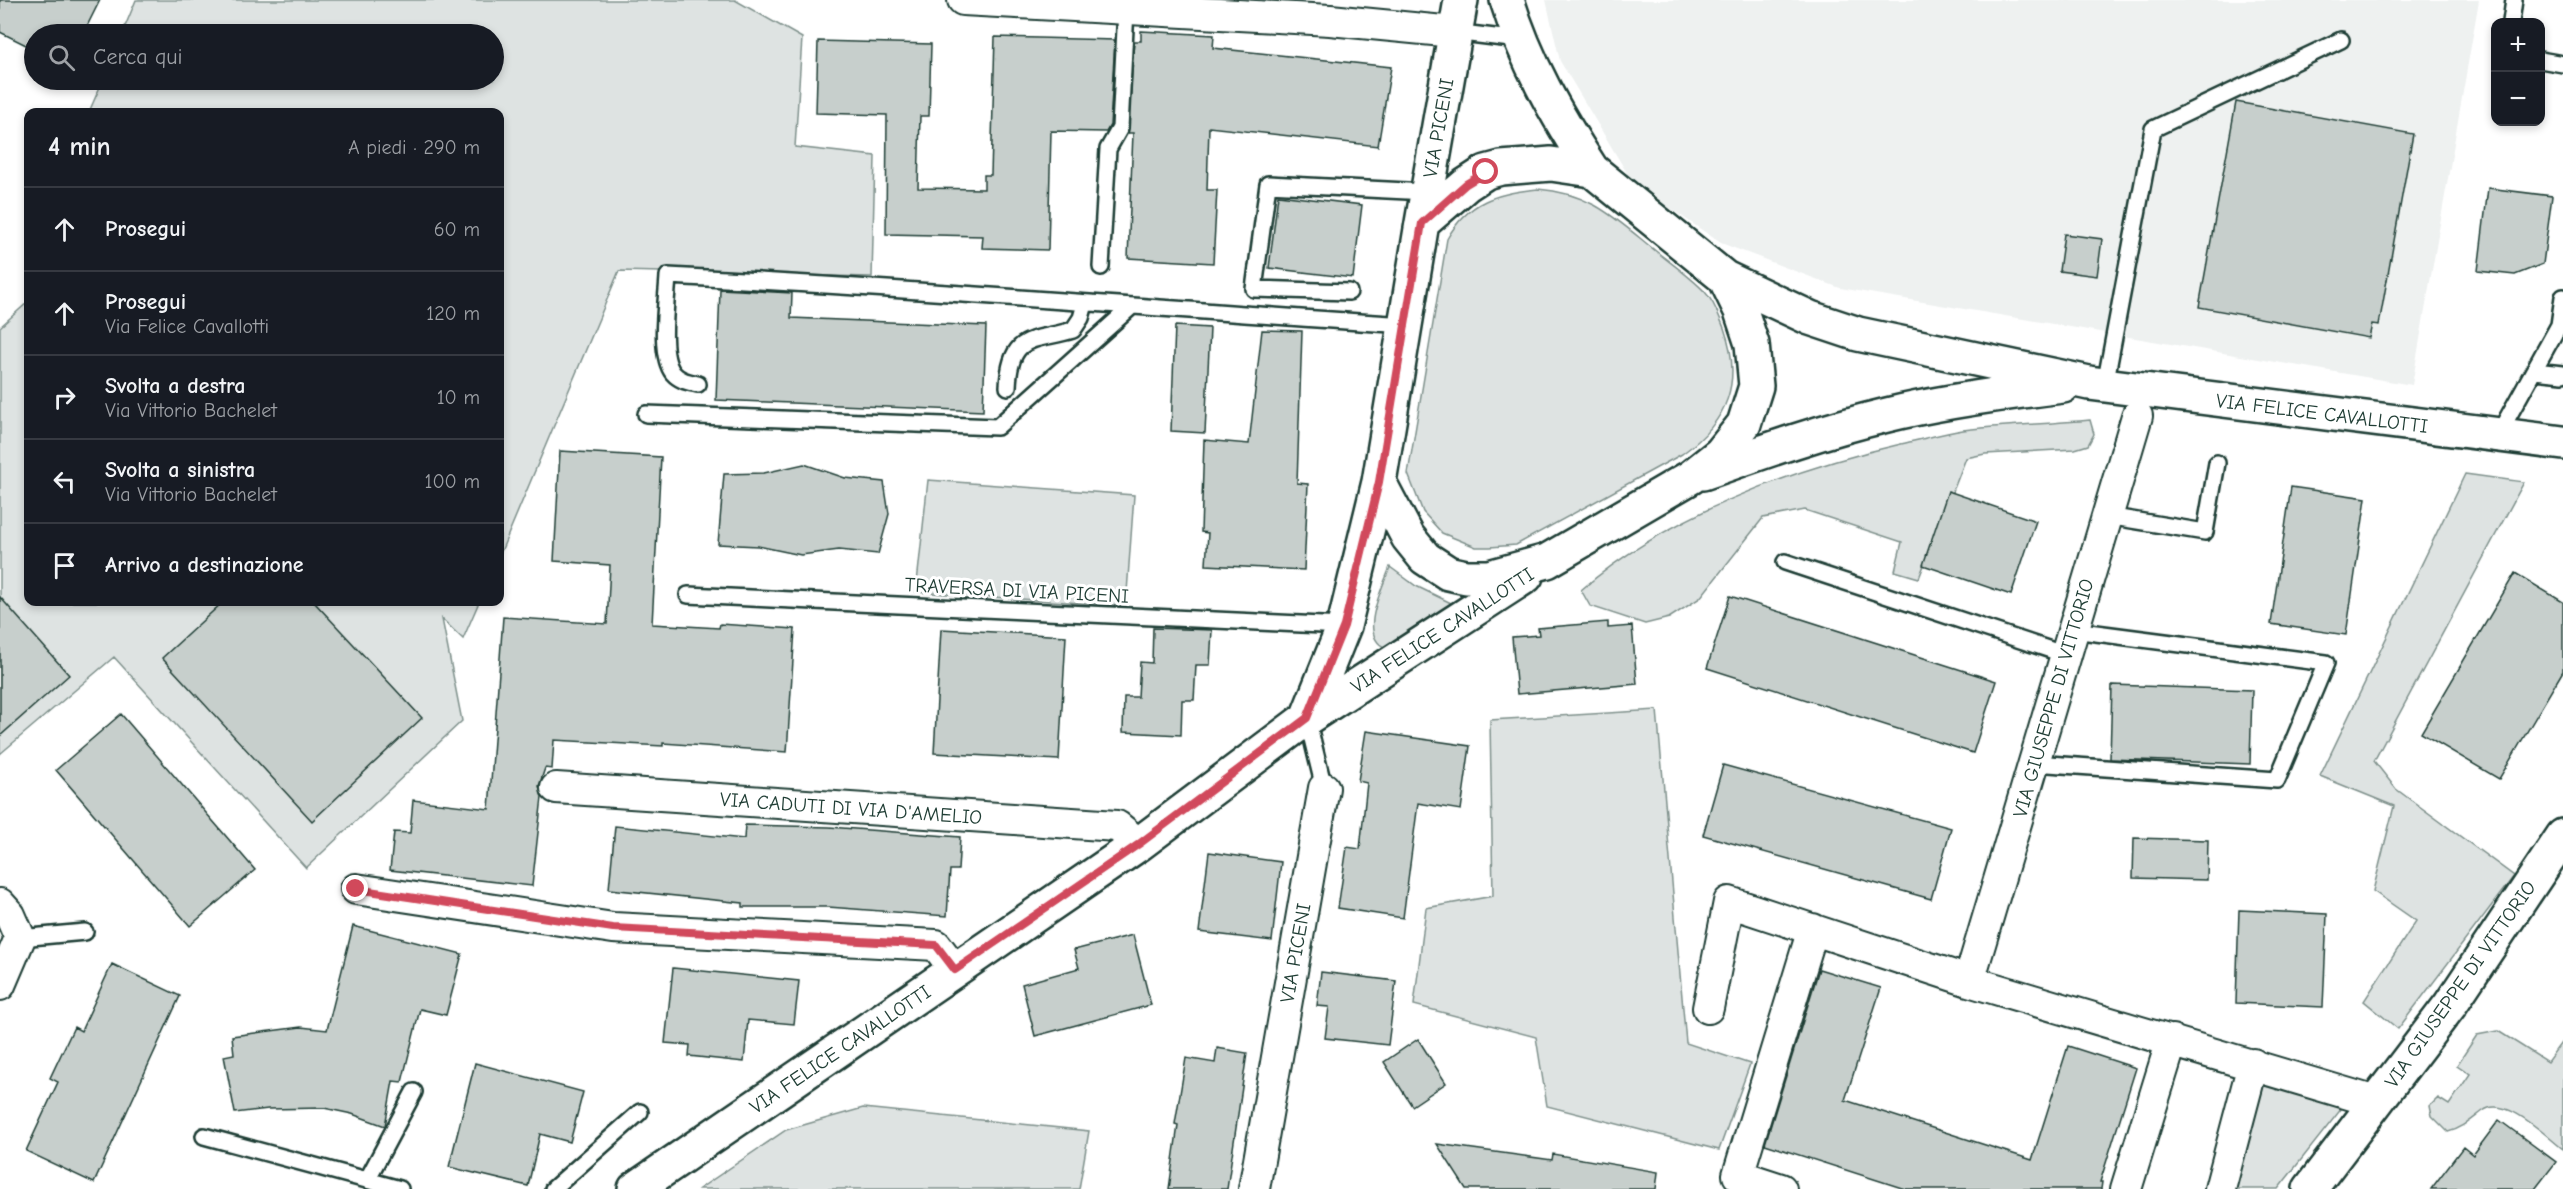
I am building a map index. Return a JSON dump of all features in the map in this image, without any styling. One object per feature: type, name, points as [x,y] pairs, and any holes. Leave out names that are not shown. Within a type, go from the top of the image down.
[{"type":"main road","name":"VIA PICENI","points":[[1405,325],[1461,0]]},
{"type":"main road","points":[[1379,482],[1408,537],[1425,558],[1448,573],[1467,577],[1489,576],[1547,561],[1691,477],[1720,454],[1744,424],[1756,386],[1752,344],[1741,311],[1725,278],[1592,170],[1555,111],[1519,40],[1508,0]]},
{"type":"main road","points":[[1424,208],[1486,172],[1502,168],[1551,164],[1592,170]]},
{"type":"main road","name":"VIA FELICE CAVALLOTTI","points":[[1725,278],[1810,318],[1857,334],[2097,384],[2560,444]]},
{"type":"main road","name":"VIA FELICE CAVALLOTTI","points":[[1307,718],[1344,626],[1379,482],[1405,325]]},
{"type":"main road","name":"VIA FELICE CAVALLOTTI","points":[[1691,477],[1788,443],[1887,415],[1987,396],[2097,384]]},
{"type":"main road","name":"VIA FELICE CAVALLOTTI","points":[[635,1189],[1139,844],[1307,718],[1547,561]]},
{"type":"main road","name":"VIA GIUSEPPE DI VITTORIO","points":[[2310,1189],[2450,1005],[2563,836]]},
{"type":"street","points":[[963,0],[1341,21],[1454,32]]},
{"type":"street","name":"VIA GIUSEPPE DI VITTORIO","points":[[1969,981],[2137,416]]},
{"type":"street","name":"VIA CADUTI DI VIA D'AMELIO","points":[[556,788],[1117,826],[1139,844]]},
{"type":"street","name":"VIA PICENI","points":[[1254,1189],[1324,788]]},
{"type":"street","points":[[356,889],[613,928],[936,945],[955,970]]},
{"type":"street","name":"VIA GIUSEPPE DI VITTORIO","points":[[1708,1008],[1729,902],[1969,981],[2376,1102]]},
{"type":"street","points":[[0,904],[10,915],[20,938],[0,985]]},
{"type":"street","points":[[1780,1189],[1738,1175],[1813,929]]},
{"type":"street","points":[[2127,1189],[2172,1040]]},
{"type":"street","points":[[2220,1189],[2253,1064]]},
{"type":"lane","points":[[2512,18],[2514,0]]},
{"type":"lane","points":[[1101,267],[1108,149],[1120,128],[1126,9]]},
{"type":"lane","points":[[1454,32],[1519,40]]},
{"type":"lane","points":[[2097,384],[2153,129],[2342,40]]},
{"type":"lane","points":[[2545,61],[2563,64]]},
{"type":"lane","points":[[1349,292],[1254,289],[1268,183],[1424,208]]},
{"type":"lane","points":[[698,384],[680,379],[672,372],[667,360],[665,343],[668,276],[844,285],[1130,308],[1405,325]]},
{"type":"lane","points":[[2498,435],[2561,325],[2563,297]]},
{"type":"lane","points":[[1008,387],[1012,362],[1024,343],[1037,336],[1073,330],[1081,318],[1085,304]]},
{"type":"lane","points":[[646,414],[997,427],[1130,308]]},
{"type":"lane","points":[[2534,370],[2563,374]]},
{"type":"lane","points":[[2107,516],[2205,532],[2217,463]]},
{"type":"lane","points":[[1785,562],[2069,643],[2326,663],[2277,780],[2034,763]]},
{"type":"lane","name":"TRAVERSA DI VIA PICENI","points":[[688,595],[1344,626]]},
{"type":"lane","name":"VIA PICENI","points":[[1307,718],[1324,788]]},
{"type":"lane","points":[[20,938],[85,932]]},
{"type":"lane","points":[[367,1180],[414,1092]]},
{"type":"lane","points":[[552,1189],[640,1112]]},
{"type":"lane","points":[[204,1137],[400,1189]]},
{"type":"shaded area","points":[[136,0],[735,0],[802,38],[795,147],[875,156],[872,277],[619,271],[504,544],[504,108],[91,108],[99,90],[504,90],[504,24],[126,24]]},
{"type":"shaded area","points":[[1546,0],[2479,0],[2412,385],[1840,288],[1721,243],[1633,183],[1560,61]]},
{"type":"shaded area","points":[[1538,189],[1556,191],[1587,201],[1600,208],[1699,286],[1711,300],[1724,328],[1730,348],[1731,383],[1721,414],[1711,428],[1682,454],[1516,545],[1476,547],[1442,533],[1423,512],[1408,474],[1447,239],[1464,216],[1485,201],[1509,193]]},
{"type":"shaded area","points":[[24,306],[24,606],[477,606],[463,639],[442,619],[462,721],[306,868],[114,657],[0,754],[0,327]]},
{"type":"shaded area","points":[[2090,420],[2094,434],[2088,445],[2075,449],[1985,454],[1966,458],[1919,578],[1895,571],[1902,542],[1805,510],[1763,518],[1700,598],[1669,618],[1645,624],[1590,606],[1581,590],[1652,539],[1691,518],[1774,482],[1817,467],[1859,454],[1955,431]]},
{"type":"shaded area","points":[[2465,474],[2524,482],[2374,761],[2396,789],[2514,876],[2398,1029],[2364,1001],[2416,921],[2373,891],[2394,806],[2320,776]]},
{"type":"shaded area","points":[[928,480],[1134,495],[1126,606],[916,592]]},
{"type":"shaded area","points":[[1390,567],[1416,586],[1451,603],[1436,616],[1386,648],[1378,642],[1373,633],[1373,622],[1374,610]]},
{"type":"shaded area","points":[[1657,710],[1686,1043],[1750,1064],[1719,1150],[1547,1106],[1536,1037],[1414,1005],[1426,908],[1493,896],[1490,720]]},
{"type":"shaded area","points":[[2498,1031],[2547,1062],[2563,1040],[2563,1149],[2525,1119],[2502,1108],[2492,1107],[2483,1111],[2463,1126],[2448,1132],[2432,1116],[2430,1106],[2438,1098],[2449,1105],[2470,1074],[2457,1065],[2477,1035]]},
{"type":"shaded area","points":[[2260,1075],[2346,1103],[2278,1189],[2230,1189]]},
{"type":"shaded area","points":[[863,1108],[1089,1131],[1079,1189],[699,1189],[786,1130]]},
{"type":"building","points":[[0,0],[100,0],[88,24],[24,24],[24,44],[0,32]]},
{"type":"building","points":[[1141,31],[1214,35],[1213,48],[1391,67],[1378,146],[1209,127],[1207,190],[1217,190],[1213,263],[1128,258],[1133,133],[1128,133],[1134,41],[1141,41]]},
{"type":"building","points":[[995,37],[1115,40],[1110,125],[1106,132],[1051,131],[1048,250],[982,248],[983,236],[886,234],[887,115],[816,113],[818,41],[931,44],[929,116],[920,116],[918,188],[984,189],[984,175],[991,175]]},
{"type":"building","points":[[2236,102],[2413,134],[2379,325],[2372,324],[2369,338],[2199,307]]},
{"type":"building","points":[[2488,188],[2552,196],[2543,264],[2515,275],[2478,271]]},
{"type":"building","points":[[1278,195],[1362,205],[1353,278],[1269,268]]},
{"type":"building","points":[[2064,234],[2102,239],[2097,276],[2059,271]]},
{"type":"building","points":[[720,289],[792,293],[791,318],[986,326],[983,411],[716,400]]},
{"type":"building","points":[[1175,326],[1210,328],[1205,433],[1171,431]]},
{"type":"building","points":[[1262,330],[1302,331],[1297,483],[1308,484],[1304,570],[1206,565],[1208,533],[1201,532],[1204,440],[1249,444]]},
{"type":"building","points":[[560,451],[661,457],[652,624],[719,628],[720,624],[795,629],[787,752],[663,743],[663,746],[554,740],[552,769],[545,768],[539,786],[542,797],[532,886],[390,870],[394,832],[410,833],[413,800],[489,809],[503,617],[607,624],[610,565],[554,561]]},
{"type":"building","points":[[804,464],[845,478],[884,482],[889,514],[878,554],[839,550],[801,555],[758,546],[718,544],[724,474],[764,473]]},
{"type":"building","points":[[2291,487],[2366,498],[2346,635],[2271,624]]},
{"type":"building","points":[[1948,491],[2036,521],[2011,595],[1923,565]]},
{"type":"building","points":[[2515,573],[2563,602],[2563,671],[2499,779],[2421,733]]},
{"type":"building","points":[[1730,596],[1996,681],[1973,753],[1707,668]]},
{"type":"building","points":[[0,597],[69,675],[0,736]]},
{"type":"building","points":[[219,606],[318,606],[422,718],[312,821],[162,658]]},
{"type":"building","points":[[1608,622],[1608,628],[1632,626],[1637,684],[1517,694],[1512,637],[1539,635],[1538,628]]},
{"type":"building","points":[[1153,628],[1212,630],[1210,665],[1196,665],[1194,700],[1182,700],[1181,735],[1123,732],[1124,697],[1138,697],[1140,662],[1152,663]]},
{"type":"building","points":[[941,629],[1066,636],[1059,760],[934,753]]},
{"type":"building","points":[[2112,685],[2252,690],[2250,764],[2110,759]]},
{"type":"building","points":[[121,714],[255,870],[190,926],[56,770]]},
{"type":"building","points":[[1366,731],[1470,746],[1461,810],[1418,803],[1403,918],[1338,908],[1347,847],[1360,849],[1367,783],[1358,781]]},
{"type":"building","points":[[1723,765],[1951,828],[1931,899],[1703,835]]},
{"type":"building","points":[[745,825],[829,827],[960,837],[958,870],[950,870],[947,916],[828,907],[743,907],[743,903],[609,889],[615,826],[744,839]]},
{"type":"building","points":[[2134,838],[2208,840],[2207,880],[2133,878]]},
{"type":"building","points":[[1209,852],[1281,862],[1272,941],[1199,932]]},
{"type":"building","points":[[2239,910],[2327,914],[2323,1007],[2236,1003]]},
{"type":"building","points":[[353,926],[462,954],[446,1015],[420,1009],[402,1082],[393,1081],[385,1126],[352,1114],[324,1108],[268,1109],[235,1113],[224,1056],[234,1054],[232,1036],[301,1027],[327,1030]]},
{"type":"building","points":[[1133,935],[1151,1005],[1035,1036],[1022,984],[1079,968],[1074,950]]},
{"type":"building","points":[[112,964],[180,996],[94,1183],[26,1151],[58,1082],[50,1078],[74,1027],[81,1031]]},
{"type":"building","points":[[673,968],[799,981],[794,1024],[748,1020],[744,1062],[689,1056],[690,1045],[665,1043]]},
{"type":"building","points":[[1819,969],[1881,988],[1845,1100],[2032,1160],[2068,1046],[2136,1068],[2100,1182],[2102,1182],[2101,1189],[1905,1189],[1765,1144]]},
{"type":"building","points":[[1321,972],[1396,981],[1388,1045],[1325,1038],[1329,1007],[1317,1006]]},
{"type":"building","points":[[1418,1039],[1446,1083],[1412,1106],[1384,1062]]},
{"type":"building","points":[[1217,1048],[1247,1053],[1227,1189],[1169,1189],[1178,1125],[1175,1124],[1186,1058],[1215,1063]]},
{"type":"building","points":[[475,1063],[583,1092],[570,1142],[540,1134],[528,1186],[449,1167]]},
{"type":"building","points":[[2499,1120],[2556,1162],[2535,1189],[2431,1189],[2463,1147],[2473,1155]]},
{"type":"building","points":[[1437,1144],[1552,1160],[1553,1154],[1658,1172],[1656,1189],[1466,1189]]},
{"type":"route","points":[[356,889],[613,928],[936,945],[955,970],[1139,844],[1307,718],[1344,626],[1379,482],[1422,223],[1466,184],[1486,172]]}]
